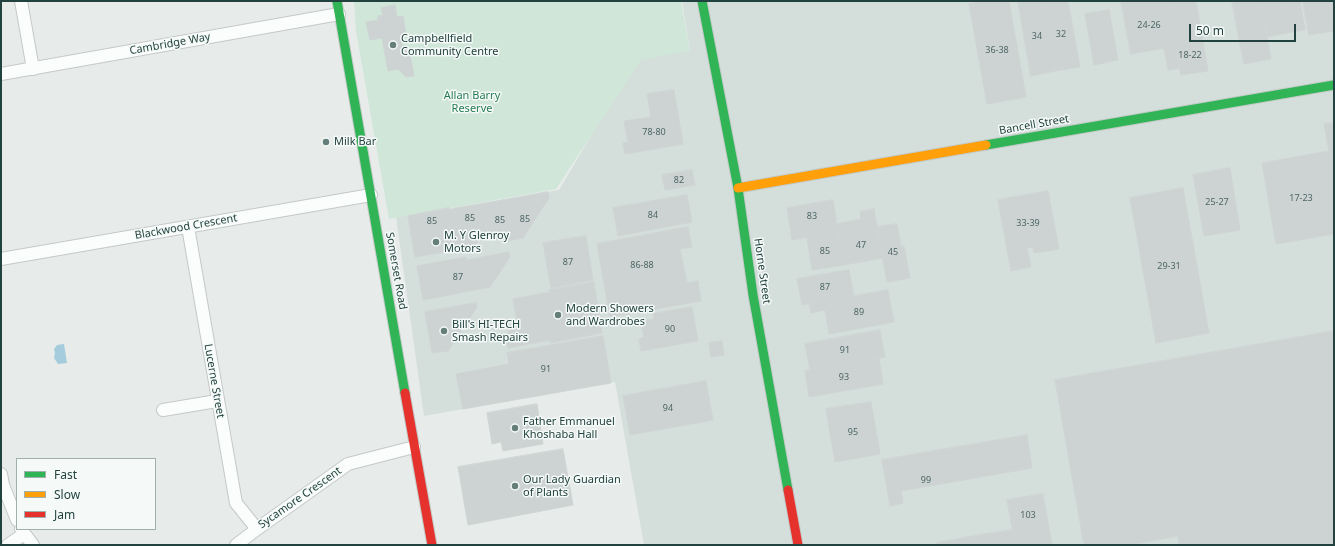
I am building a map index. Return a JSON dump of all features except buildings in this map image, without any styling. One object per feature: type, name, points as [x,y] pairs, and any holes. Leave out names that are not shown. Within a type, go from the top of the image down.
[{"type":"street","points":[[20,1],[33,68]]},
{"type":"street","name":"Somerset Road","points":[[337,1],[432,545]]},
{"type":"street","name":"Horne Street","points":[[702,1],[738,188],[753,296],[798,545]]},
{"type":"street","name":"Cambridge Way","points":[[1,74],[339,14]]},
{"type":"street","name":"Bancell Street","points":[[738,188],[1334,85]]},
{"type":"street","name":"Blackwood Crescent","points":[[1,259],[371,195]]},
{"type":"street","name":"Lucerne Street","points":[[188,227],[217,401],[236,503],[257,529]]},
{"type":"street","points":[[163,410],[217,401]]},
{"type":"street","name":"Sycamore Crescent","points":[[236,545],[348,464],[414,447]]},
{"type":"street","points":[[1,474],[3,485],[16,518]]},
{"type":"street","points":[[8,545],[23,531],[33,545]]},
{"type":"shaded area","points":[[682,1],[1334,1],[1334,545],[644,545],[615,382],[424,416],[396,217],[559,190],[639,55],[690,50]]},
{"type":"green space","name":"Allan Barry Reserve","points":[[354,1],[681,1],[690,51],[641,60],[556,189],[389,219],[356,31]]},
{"type":"water","points":[[64,344],[67,363],[58,364],[54,358],[54,349],[57,345]]},
{"type":"traffic: fast","points":[[337,1],[405,393]]},
{"type":"traffic: fast","points":[[702,1],[738,188],[753,295],[788,490]]},
{"type":"traffic: fast","points":[[986,145],[1334,85]]},
{"type":"traffic: slow","points":[[738,188],[986,145]]},
{"type":"traffic: jam","points":[[405,393],[432,545]]},
{"type":"traffic: jam","points":[[788,490],[798,545]]},
{"type":"place","name":"Campbellfield Community Centre","points":[[393,45]]},
{"type":"place","name":"Milk Bar","points":[[326,142]]},
{"type":"place","name":"M. Y Glenroy Motors","points":[[436,242]]},
{"type":"place","name":"Modern Showers and Wardrobes","points":[[558,315]]},
{"type":"place","name":"Bill's HI-TECH Smash Repairs","points":[[444,331]]},
{"type":"place","name":"Father Emmanuel Khoshaba Hall","points":[[515,428]]},
{"type":"place","name":"Our Lady Guardian of Plants","points":[[515,486]]}]
